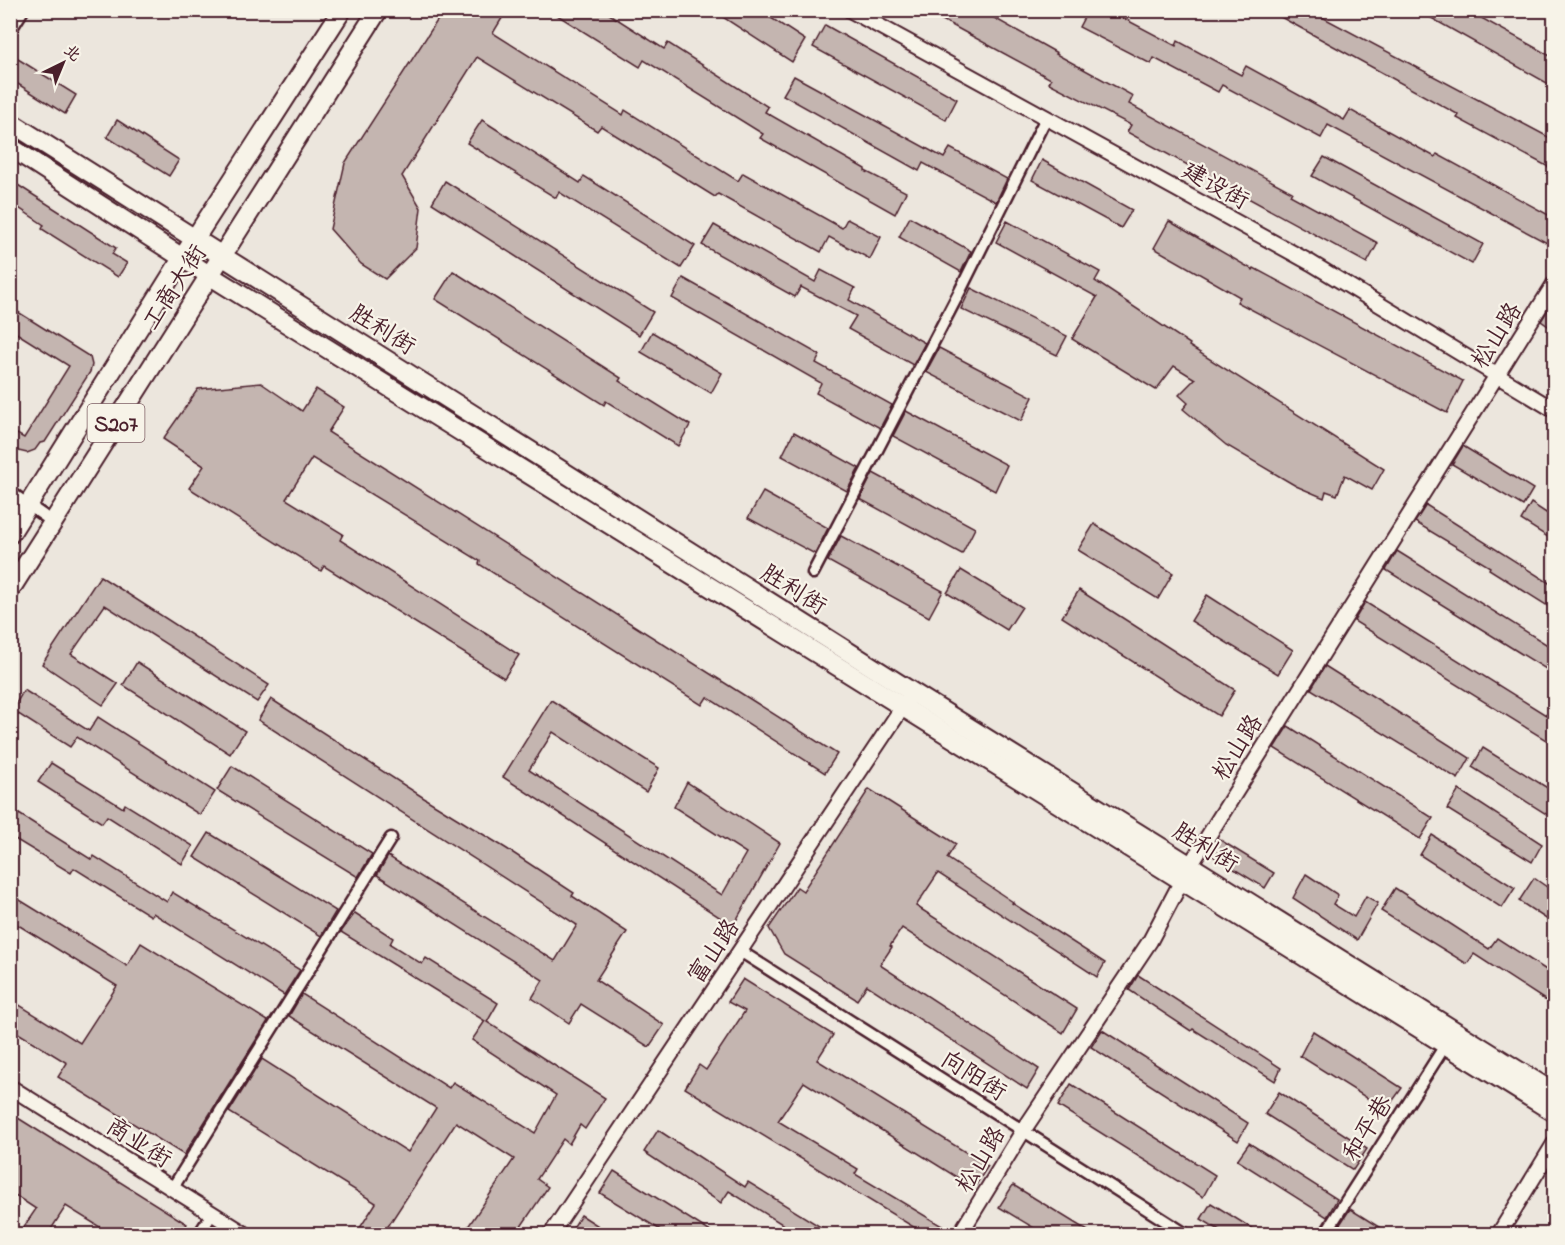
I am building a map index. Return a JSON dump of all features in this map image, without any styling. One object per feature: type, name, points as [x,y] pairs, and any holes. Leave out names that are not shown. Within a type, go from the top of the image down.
[{"type":"main road","name":"工商大街","points":[[10,534],[183,257],[342,10]]},
{"type":"main road","name":"工商大街","points":[[10,590],[378,10]]},
{"type":"main road","name":"胜利街","points":[[10,122],[196,238],[908,699]]},
{"type":"main road","name":"胜利街","points":[[10,147],[209,275],[908,699],[1186,872],[1554,1093]]},
{"type":"main road","name":"胜利街","points":[[1186,872],[1446,1044],[1554,1112]]},
{"type":"street","points":[[10,31],[23,10]]},
{"type":"street","name":"建设街","points":[[850,10],[1311,263],[1554,410]]},
{"type":"street","points":[[813,573],[960,291],[1046,118]]},
{"type":"street","name":"松山路","points":[[960,1234],[1023,1131],[1150,941],[1186,872],[1554,284]]},
{"type":"street","points":[[10,492],[54,523]]},
{"type":"street","name":"富山路","points":[[550,1234],[908,699]]},
{"type":"street","points":[[172,1189],[391,838]]},
{"type":"street","name":"向阳街","points":[[740,951],[1183,1234]]},
{"type":"street","name":"和平巷","points":[[1325,1234],[1446,1044]]},
{"type":"street","name":"商业街","points":[[10,1087],[245,1234]]},
{"type":"street","points":[[1499,1234],[1554,1144]]},
{"type":"street","points":[[199,1234],[212,1214]]},
{"type":"building","points":[[444,10],[507,10],[493,33],[623,115],[625,110],[738,181],[743,173],[842,228],[847,219],[881,237],[870,259],[829,237],[821,252],[718,194],[715,197],[601,126],[597,131],[477,57],[402,176],[421,208],[416,248],[385,279],[361,264],[330,229],[345,163]]},
{"type":"building","points":[[549,10],[603,10],[664,49],[668,43],[768,107],[765,112],[865,171],[906,192],[895,214],[760,138],[763,134],[644,60],[640,67]]},
{"type":"building","points":[[712,10],[759,10],[805,40],[792,62]]},
{"type":"building","points":[[924,10],[980,10],[1133,96],[1129,104],[1292,192],[1290,195],[1378,243],[1367,263],[1127,132],[1131,125],[1049,83],[1051,79]]},
{"type":"building","points":[[1088,10],[1108,10],[1176,46],[1178,41],[1241,75],[1246,66],[1344,120],[1350,110],[1435,157],[1437,154],[1554,218],[1554,230],[1547,243],[1328,125],[1321,138],[1222,85],[1218,92],[1154,58],[1151,64],[1079,27]]},
{"type":"building","points":[[1268,10],[1309,10],[1554,140],[1554,170],[1457,118],[1459,115]]},
{"type":"building","points":[[1417,10],[1467,10],[1554,58],[1554,87]]},
{"type":"building","points":[[825,25],[957,99],[946,120],[813,47]]},
{"type":"building","points":[[10,54],[76,95],[65,114],[10,79]]},
{"type":"building","points":[[794,76],[944,158],[950,148],[1007,179],[996,202],[923,163],[919,171],[783,95]]},
{"type":"building","points":[[117,120],[179,160],[169,176],[107,137]]},
{"type":"building","points":[[482,120],[580,183],[584,176],[695,246],[681,268],[559,192],[556,198],[467,143]]},
{"type":"building","points":[[1324,157],[1483,244],[1472,264],[1312,176]]},
{"type":"building","points":[[1042,160],[1132,210],[1121,228],[1032,180]]},
{"type":"building","points":[[10,180],[116,248],[112,254],[127,263],[118,277],[42,229],[44,225],[10,202]]},
{"type":"building","points":[[445,181],[653,312],[639,335],[432,203]]},
{"type":"building","points":[[910,217],[971,251],[961,272],[899,237]]},
{"type":"building","points":[[1007,221],[1100,272],[1095,281],[1190,344],[1189,346],[1384,469],[1372,490],[1345,475],[1337,495],[1326,491],[1324,498],[1296,486],[1226,445],[1183,409],[1188,403],[1179,395],[1195,379],[1174,366],[1156,390],[1072,339],[1097,297],[996,242]]},
{"type":"building","points":[[1169,221],[1253,270],[1254,268],[1463,381],[1447,413],[1237,302],[1240,297],[1154,248]]},
{"type":"building","points":[[714,225],[815,282],[821,270],[855,288],[849,300],[925,343],[913,365],[848,329],[856,316],[801,287],[795,297],[702,245]]},
{"type":"building","points":[[453,271],[621,378],[619,381],[690,425],[678,446],[606,401],[604,405],[435,299]]},
{"type":"building","points":[[683,278],[820,355],[816,363],[892,405],[880,428],[816,393],[821,383],[672,298]]},
{"type":"building","points":[[971,288],[1067,336],[1057,355],[961,309]]},
{"type":"building","points":[[1554,300],[1554,330],[1541,321]]},
{"type":"building","points":[[10,307],[90,357],[92,365],[90,372],[45,442],[27,453],[10,449],[10,430],[24,438],[69,366],[10,329]]},
{"type":"building","points":[[652,332],[722,373],[711,393],[641,352]]},
{"type":"building","points":[[939,348],[1033,397],[1021,421],[926,372]]},
{"type":"building","points":[[261,383],[302,411],[316,389],[344,407],[328,432],[837,754],[825,773],[707,697],[702,705],[479,564],[480,561],[312,458],[286,499],[343,534],[340,540],[519,655],[504,678],[324,566],[321,571],[189,488],[204,466],[163,439],[198,389]]},
{"type":"building","points":[[906,411],[1007,465],[995,491],[893,436]]},
{"type":"building","points":[[794,432],[859,468],[847,491],[782,456]]},
{"type":"building","points":[[1463,446],[1533,489],[1523,506],[1452,464]]},
{"type":"building","points":[[873,473],[975,528],[962,554],[860,499]]},
{"type":"building","points":[[763,492],[828,528],[815,554],[748,518]]},
{"type":"building","points":[[1531,503],[1554,518],[1554,541],[1521,520]]},
{"type":"building","points":[[1426,505],[1554,586],[1554,610],[1489,569],[1490,567],[1415,522]]},
{"type":"building","points":[[1094,524],[1173,573],[1158,599],[1078,550]]},
{"type":"building","points":[[841,536],[943,591],[929,617],[828,561]]},
{"type":"building","points":[[1397,551],[1554,649],[1554,674],[1386,570]]},
{"type":"building","points":[[961,570],[1022,607],[1007,630],[947,593]]},
{"type":"building","points":[[100,576],[269,685],[257,702],[105,605],[71,654],[118,684],[103,705],[42,664]]},
{"type":"building","points":[[1079,590],[1235,690],[1219,716],[1062,617]]},
{"type":"building","points":[[1207,595],[1293,650],[1278,674],[1191,621]]},
{"type":"building","points":[[1365,602],[1554,720],[1554,745],[1354,621]]},
{"type":"building","points":[[137,662],[245,731],[230,754],[123,685]]},
{"type":"building","points":[[1325,666],[1470,758],[1458,779],[1311,689]]},
{"type":"building","points":[[24,690],[89,731],[98,717],[215,792],[200,815],[77,737],[70,747],[12,710]]},
{"type":"building","points":[[271,699],[507,849],[574,893],[572,896],[627,932],[596,980],[664,1025],[649,1047],[581,1004],[569,1023],[532,998],[543,980],[377,875],[388,856],[555,961],[577,925],[258,720]]},
{"type":"building","points":[[551,700],[659,768],[646,792],[553,732],[529,770],[722,895],[746,853],[674,807],[687,782],[780,843],[733,926],[503,777]]},
{"type":"building","points":[[1288,726],[1433,818],[1420,839],[1274,748]]},
{"type":"building","points":[[1483,748],[1554,792],[1554,819],[1472,767]]},
{"type":"building","points":[[51,763],[123,808],[125,804],[193,846],[182,864],[107,816],[102,823],[38,782]]},
{"type":"building","points":[[232,766],[372,854],[358,877],[217,790]]},
{"type":"building","points":[[869,789],[956,844],[947,858],[1105,963],[1097,977],[938,873],[916,906],[1077,1009],[1063,1033],[902,928],[890,946],[892,947],[880,965],[1039,1069],[1027,1089],[867,985],[857,1000],[784,954],[769,928],[797,887],[803,891]]},
{"type":"building","points":[[1459,790],[1542,844],[1532,862],[1447,809]]},
{"type":"building","points":[[19,814],[92,860],[94,856],[167,902],[172,892],[300,970],[284,995],[153,913],[151,916],[74,868],[71,873],[10,836],[10,827]]},
{"type":"building","points":[[209,833],[336,911],[321,936],[194,857]]},
{"type":"building","points":[[1432,835],[1515,888],[1502,908],[1420,855]]},
{"type":"building","points":[[1217,838],[1274,873],[1265,888],[1208,853]]},
{"type":"building","points":[[1306,874],[1338,895],[1333,904],[1354,917],[1366,896],[1378,903],[1357,940],[1293,898]]},
{"type":"building","points":[[1534,878],[1554,892],[1554,924],[1519,901]]},
{"type":"building","points":[[1395,888],[1489,949],[1497,938],[1554,975],[1554,1006],[1474,954],[1467,964],[1381,911]]},
{"type":"building","points":[[10,894],[127,966],[141,943],[268,1021],[184,1155],[58,1077],[67,1063],[10,1028],[10,999],[80,1043],[117,986],[10,920]]},
{"type":"building","points":[[355,913],[393,938],[390,944],[422,964],[426,958],[498,1003],[487,1022],[605,1098],[585,1129],[580,1125],[569,1144],[563,1139],[537,1179],[548,1187],[516,1234],[463,1234],[514,1159],[456,1122],[383,1234],[356,1234],[376,1203],[229,1112],[262,1059],[408,1152],[436,1108],[289,1016],[302,994],[449,1088],[453,1082],[535,1133],[556,1095],[472,1040],[485,1021],[341,932]]},
{"type":"building","points":[[1138,975],[1281,1068],[1275,1081],[1193,1029],[1191,1031],[1129,990]]},
{"type":"building","points":[[743,979],[833,1035],[817,1060],[988,1166],[974,1188],[804,1082],[778,1121],[858,1169],[855,1174],[952,1232],[951,1234],[925,1234],[685,1088],[699,1065],[706,1070],[745,1011],[728,1002]]},
{"type":"building","points":[[1102,1030],[1248,1123],[1238,1141],[1091,1047]]},
{"type":"building","points":[[1313,1031],[1402,1088],[1386,1110],[1300,1056]]},
{"type":"building","points":[[1071,1084],[1215,1175],[1203,1197],[1058,1106]]},
{"type":"building","points":[[1279,1092],[1367,1149],[1353,1170],[1265,1114]]},
{"type":"building","points":[[10,1113],[187,1224],[181,1234],[111,1234],[66,1206],[48,1234],[19,1234],[36,1209],[10,1192]]},
{"type":"building","points":[[658,1130],[745,1187],[748,1182],[832,1234],[798,1234],[729,1191],[721,1203],[644,1152]]},
{"type":"building","points":[[1249,1143],[1337,1199],[1327,1217],[1237,1160]]},
{"type":"building","points":[[614,1171],[714,1234],[667,1234],[600,1193]]},
{"type":"building","points":[[1013,1185],[1093,1234],[1044,1234],[999,1207]]},
{"type":"building","points":[[1211,1203],[1261,1234],[1226,1234],[1201,1219]]},
{"type":"building","points":[[1350,1209],[1390,1234],[1346,1234],[1337,1229]]},
{"type":"building","points":[[581,1215],[611,1234],[569,1234]]}]
